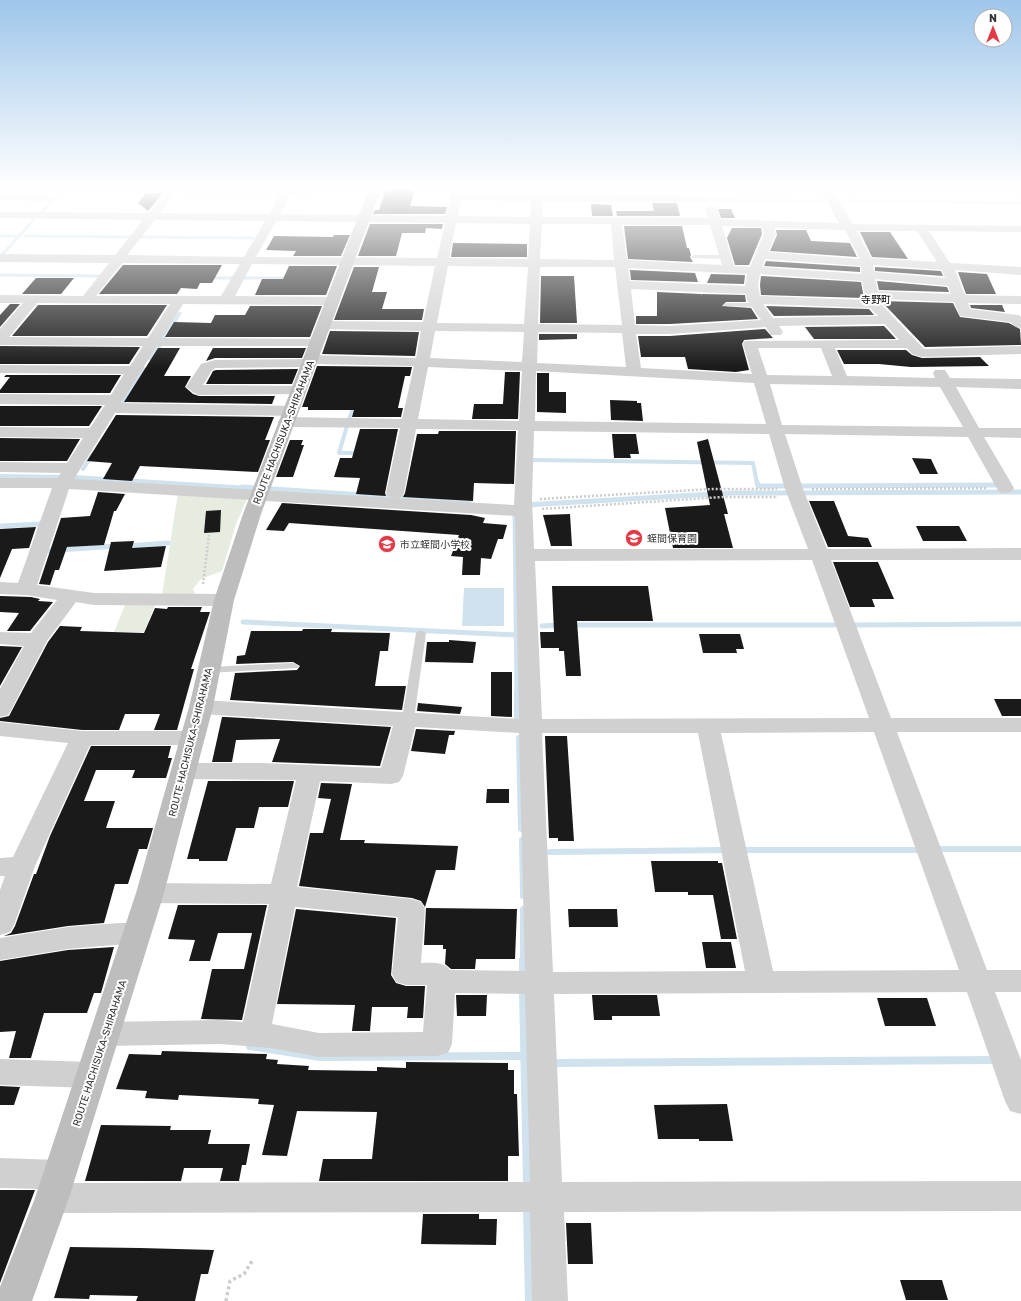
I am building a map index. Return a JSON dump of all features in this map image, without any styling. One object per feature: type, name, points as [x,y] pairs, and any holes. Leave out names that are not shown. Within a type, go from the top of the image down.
[{"type":"main road","name":"ROUTE HACHISUKA-SHIRAHAMA","points":[[11,1287],[55,1186],[106,1034],[150,893],[193,738],[209,670],[213,600],[261,490],[352,247]]},
{"type":"street","points":[[86,300],[127,247]]},
{"type":"street","points":[[226,300],[256,247]]},
{"type":"street","points":[[395,493],[444,247]]},
{"type":"street","points":[[535,247],[528,367],[523,504],[526,555],[550,1301]]},
{"type":"street","points":[[618,247],[634,372]]},
{"type":"street","points":[[722,247],[727,263]]},
{"type":"street","points":[[765,247],[756,270],[755,298],[784,344]]},
{"type":"street","points":[[857,247],[867,269],[873,300],[887,320],[909,344],[922,353],[946,382],[1005,488]]},
{"type":"street","points":[[933,247],[947,267],[965,313],[968,315],[1014,318],[1021,324]]},
{"type":"street","points":[[762,255],[867,269],[954,283]]},
{"type":"street","points":[[0,258],[534,263],[727,263],[756,270],[947,267],[1021,271]]},
{"type":"street","points":[[623,285],[755,298],[873,300],[960,298],[1021,300]]},
{"type":"street","points":[[0,300],[333,301]]},
{"type":"street","points":[[0,338],[33,300]]},
{"type":"street","points":[[26,589],[67,476],[180,300]]},
{"type":"street","points":[[7,313],[21,313]]},
{"type":"street","points":[[323,325],[628,330],[691,329],[770,322],[887,320]]},
{"type":"street","points":[[0,341],[316,343]]},
{"type":"street","points":[[909,344],[750,344],[795,492],[820,555],[1021,1101]]},
{"type":"street","points":[[826,344],[841,380]]},
{"type":"street","points":[[922,353],[1021,350]]},
{"type":"street","points":[[299,389],[199,390],[194,387],[206,367],[215,364],[310,361],[422,361],[761,379],[1021,384]]},
{"type":"street","points":[[0,369],[135,370]]},
{"type":"street","points":[[0,399],[113,404],[409,425],[1021,433]]},
{"type":"street","points":[[0,432],[95,433]]},
{"type":"street","points":[[0,467],[67,476],[261,490],[523,504]]},
{"type":"street","points":[[0,483],[67,476]]},
{"type":"street","points":[[261,490],[395,493],[523,504]]},
{"type":"street","points":[[526,555],[1021,554]]},
{"type":"street","points":[[0,588],[26,589],[94,599],[213,600]]},
{"type":"street","points":[[0,710],[37,640],[70,596]]},
{"type":"street","points":[[0,638],[37,640]]},
{"type":"street","points":[[201,707],[531,726],[1021,725]]},
{"type":"street","points":[[184,771],[391,776],[407,719]]},
{"type":"street","points":[[708,726],[761,982]]},
{"type":"street","points":[[0,729],[82,738],[193,738]]},
{"type":"street","points":[[0,925],[11,866],[82,738]]},
{"type":"street","points":[[255,1035],[310,773]]},
{"type":"street","points":[[106,1034],[220,1032],[271,1036],[319,1045],[437,1044],[442,981],[437,974],[406,974],[412,910],[283,896],[150,893]]},
{"type":"street","points":[[0,949],[58,938],[137,933]]},
{"type":"street","points":[[442,981],[540,983],[1021,980]]},
{"type":"street","points":[[0,1072],[92,1075]]},
{"type":"street","points":[[0,1173],[55,1186],[547,1198],[1021,1196]]},
{"type":"lane","points":[[694,257],[727,263]]},
{"type":"lane","points":[[726,305],[755,298]]},
{"type":"lane","points":[[407,719],[421,633]]},
{"type":"lane","points":[[209,670],[293,666]]},
{"type":"path","points":[[523,504],[722,497],[795,492],[1005,488]]},
{"type":"path","points":[[523,504],[542,500],[712,489],[795,492]]},
{"type":"path","points":[[209,535],[213,600]]},
{"type":"path","points":[[226,1301],[230,1281],[244,1274],[252,1261]]},
{"type":"shaded area","points":[[178,493],[248,497],[236,524],[222,571],[201,579],[193,589],[195,595],[162,595]]},
{"type":"shaded area","points":[[125,605],[155,605],[144,632],[114,632]]},
{"type":"water","points":[[0,474],[74,475],[250,486],[248,490],[0,478]]},
{"type":"water","points":[[464,588],[504,588],[504,626],[462,626]]},
{"type":"building","points":[[268,247],[345,247],[341,256],[293,256],[296,251],[266,250]]},
{"type":"building","points":[[361,247],[398,247],[396,256],[358,256]]},
{"type":"building","points":[[452,247],[527,247],[527,257],[451,257]]},
{"type":"building","points":[[627,247],[687,247],[689,248],[691,255],[690,257],[693,262],[628,259]]},
{"type":"building","points":[[730,247],[757,247],[749,265],[735,265]]},
{"type":"building","points":[[772,247],[852,247],[857,257],[770,251]]},
{"type":"building","points":[[867,247],[900,247],[908,259],[872,257]]},
{"type":"building","points":[[766,261],[860,267],[860,272],[764,266]]},
{"type":"building","points":[[123,265],[222,265],[212,283],[200,283],[197,289],[181,288],[177,294],[99,294]]},
{"type":"building","points":[[289,266],[337,266],[326,295],[255,295],[262,279],[283,279]]},
{"type":"building","points":[[354,267],[379,267],[372,292],[387,292],[382,309],[424,309],[422,320],[334,320]]},
{"type":"building","points":[[875,267],[941,271],[943,276],[875,271]]},
{"type":"building","points":[[630,270],[695,273],[698,282],[631,280]]},
{"type":"building","points":[[958,272],[987,274],[996,294],[966,294]]},
{"type":"building","points":[[711,274],[745,275],[744,284],[707,283]]},
{"type":"building","points":[[541,276],[574,276],[577,323],[540,323]]},
{"type":"building","points":[[761,276],[861,282],[864,298],[761,295]]},
{"type":"building","points":[[36,278],[74,278],[61,294],[22,294]]},
{"type":"building","points":[[877,281],[947,287],[949,292],[879,290]]},
{"type":"building","points":[[657,292],[701,295],[745,295],[746,302],[726,302],[722,306],[751,308],[758,319],[670,324],[636,324],[636,316],[657,316]]},
{"type":"building","points":[[881,301],[953,303],[960,317],[1009,323],[1020,329],[1021,345],[925,347]]},
{"type":"building","points":[[10,304],[20,304],[0,327],[0,315]]},
{"type":"building","points":[[38,305],[167,305],[147,336],[12,336]]},
{"type":"building","points":[[970,305],[1002,305],[1005,312],[971,308]]},
{"type":"building","points":[[250,306],[322,306],[310,337],[165,337],[174,322],[211,323],[215,315],[245,315]]},
{"type":"building","points":[[766,306],[869,309],[874,315],[774,316]]},
{"type":"building","points":[[884,326],[896,339],[814,339],[805,327]]},
{"type":"building","points":[[765,329],[773,338],[744,340],[742,344],[749,370],[736,372],[688,369],[685,357],[641,357],[638,336],[670,336]]},
{"type":"building","points":[[330,331],[419,332],[415,356],[322,354]]},
{"type":"building","points":[[539,334],[577,334],[577,339],[539,340]]},
{"type":"building","points":[[0,346],[140,347],[129,364],[0,364]]},
{"type":"building","points":[[158,348],[180,348],[164,376],[191,376],[185,387],[193,394],[199,396],[275,396],[272,404],[124,402]]},
{"type":"building","points":[[213,348],[306,348],[302,358],[215,358],[206,361]]},
{"type":"building","points":[[837,350],[906,350],[912,355],[922,358],[980,357],[989,366],[911,367],[879,364],[844,364]]},
{"type":"building","points":[[317,366],[412,367],[410,376],[405,376],[398,408],[403,408],[401,417],[352,417],[354,410],[308,410],[308,407],[302,407]]},
{"type":"building","points":[[298,369],[292,384],[206,384],[213,371],[216,370]]},
{"type":"building","points":[[505,372],[520,372],[518,419],[472,419],[474,404],[503,404]]},
{"type":"building","points":[[537,373],[549,373],[549,392],[566,392],[566,413],[537,412]]},
{"type":"building","points":[[6,375],[121,375],[110,393],[0,393],[0,390],[10,377],[4,377]]},
{"type":"building","points":[[610,400],[637,401],[637,403],[641,403],[643,421],[611,420]]},
{"type":"building","points":[[0,406],[102,406],[89,426],[0,426]]},
{"type":"building","points":[[116,415],[274,417],[265,440],[270,440],[258,472],[140,466],[132,481],[103,479],[112,463],[87,461]]},
{"type":"building","points":[[360,429],[398,429],[385,493],[386,496],[356,494],[360,478],[334,477],[340,458],[352,458]]},
{"type":"building","points":[[439,431],[516,431],[514,484],[474,483],[473,501],[403,497],[417,434],[438,434]]},
{"type":"building","points":[[612,434],[636,434],[639,454],[630,454],[631,458],[614,458]]},
{"type":"building","points":[[0,438],[80,439],[67,461],[0,461]]},
{"type":"building","points":[[708,439],[728,514],[724,514],[733,548],[673,548],[665,508],[710,505],[697,442]]},
{"type":"building","points":[[290,440],[303,440],[301,445],[304,445],[293,477],[276,477]]},
{"type":"building","points":[[912,458],[931,459],[938,474],[920,474]]},
{"type":"building","points":[[98,492],[125,494],[116,511],[114,511],[104,545],[67,547],[59,570],[55,570],[50,585],[39,584],[61,518],[90,516]]},
{"type":"building","points":[[809,501],[834,501],[848,536],[868,538],[872,547],[828,547]]},
{"type":"building","points":[[282,503],[471,515],[485,518],[483,523],[507,525],[503,539],[498,539],[491,559],[481,558],[480,575],[462,575],[463,557],[451,556],[459,535],[289,523],[284,531],[266,530]]},
{"type":"building","points":[[221,510],[220,532],[204,533],[206,511]]},
{"type":"building","points":[[570,514],[572,546],[551,546],[543,515]]},
{"type":"building","points":[[916,526],[959,526],[967,541],[923,541]]},
{"type":"building","points":[[36,527],[29,548],[12,549],[0,578],[0,529]]},
{"type":"building","points":[[134,541],[132,548],[166,546],[161,567],[104,571],[111,542]]},
{"type":"building","points":[[833,562],[878,562],[894,599],[872,599],[875,607],[850,607]]},
{"type":"building","points":[[552,586],[648,586],[653,621],[577,621],[581,676],[566,676],[564,651],[559,651],[559,648],[541,648],[540,632],[554,632]]},
{"type":"building","points":[[0,596],[31,597],[40,599],[38,601],[53,602],[30,631],[7,631],[19,613],[0,612]]},
{"type":"building","points":[[168,607],[202,607],[200,612],[210,612],[191,669],[194,669],[177,730],[154,730],[160,714],[125,714],[119,730],[82,730],[0,721],[0,718],[9,716],[48,642],[60,626],[82,627],[80,631],[144,633],[155,608],[167,609]]},
{"type":"building","points":[[303,629],[332,629],[331,632],[390,633],[388,651],[380,651],[375,686],[406,686],[402,710],[230,700],[235,673],[297,670],[300,666],[293,662],[236,664],[237,656],[245,655],[251,631],[302,631]]},
{"type":"building","points":[[699,634],[740,634],[744,649],[736,649],[737,653],[703,653]]},
{"type":"building","points":[[449,640],[476,642],[473,663],[425,662],[427,642],[449,642]]},
{"type":"building","points":[[0,646],[22,647],[0,686]]},
{"type":"building","points":[[491,672],[512,672],[512,717],[491,716]]},
{"type":"building","points":[[994,699],[1021,699],[1021,716],[1002,716]]},
{"type":"building","points":[[418,703],[462,707],[460,714],[417,711]]},
{"type":"building","points":[[222,717],[391,727],[380,766],[272,762],[280,739],[236,740],[232,762],[212,762]]},
{"type":"building","points":[[416,729],[455,731],[454,735],[449,735],[445,754],[411,751]]},
{"type":"building","points":[[545,736],[567,736],[574,841],[558,841],[558,838],[549,838]]},
{"type":"building","points":[[91,746],[171,746],[168,758],[172,758],[166,778],[132,778],[135,770],[96,770],[84,801],[115,801],[106,828],[153,828],[147,849],[139,849],[128,884],[115,884],[104,923],[68,926],[4,936],[11,933],[15,926],[50,836]]},
{"type":"building","points":[[208,781],[294,781],[288,807],[259,807],[254,828],[236,828],[227,861],[199,861],[199,859],[187,859]]},
{"type":"building","points":[[321,783],[352,784],[340,840],[365,840],[364,843],[458,846],[455,870],[436,870],[425,907],[421,901],[412,898],[299,886],[310,833],[323,833],[331,799],[318,798]]},
{"type":"building","points":[[487,789],[509,789],[509,803],[486,803]]},
{"type":"building","points":[[651,861],[718,861],[718,863],[722,863],[737,939],[721,939],[713,895],[688,895],[688,892],[655,892]]},
{"type":"building","points":[[178,905],[267,905],[242,1020],[201,1019],[212,969],[244,969],[252,933],[218,933],[210,961],[189,961],[195,940],[168,939]]},
{"type":"building","points":[[426,908],[517,909],[515,959],[476,959],[475,969],[451,969],[445,964],[446,949],[443,949],[443,945],[424,945]]},
{"type":"building","points":[[296,909],[396,918],[391,975],[396,983],[406,986],[425,986],[423,1018],[407,1018],[408,1007],[372,1007],[370,1031],[352,1031],[355,1005],[277,1004]]},
{"type":"building","points":[[568,909],[617,909],[618,927],[569,927]]},
{"type":"building","points":[[702,942],[731,942],[736,968],[706,968]]},
{"type":"building","points":[[114,947],[101,993],[94,993],[87,1013],[44,1013],[31,1058],[9,1058],[16,1031],[0,1032],[0,961],[68,950]]},
{"type":"building","points":[[456,995],[487,995],[486,1016],[457,1016]]},
{"type":"building","points":[[592,995],[657,995],[660,1016],[612,1016],[612,1020],[594,1020]]},
{"type":"building","points":[[877,998],[927,998],[936,1026],[885,1026]]},
{"type":"building","points":[[162,1051],[267,1054],[266,1059],[278,1060],[277,1064],[309,1066],[308,1070],[377,1071],[377,1067],[406,1068],[406,1062],[508,1063],[508,1070],[514,1070],[514,1094],[517,1094],[519,1156],[508,1156],[508,1181],[319,1181],[323,1159],[372,1159],[377,1112],[297,1111],[287,1156],[262,1155],[274,1105],[258,1104],[259,1099],[179,1095],[178,1100],[145,1098],[147,1091],[116,1089],[129,1054],[161,1055]]},
{"type":"building","points":[[0,1086],[20,1087],[14,1105],[0,1105]]},
{"type":"building","points":[[727,1104],[733,1141],[658,1139],[654,1105]]},
{"type":"building","points":[[101,1125],[171,1126],[170,1130],[211,1130],[208,1144],[250,1144],[246,1165],[242,1165],[239,1181],[220,1181],[223,1168],[184,1168],[181,1181],[85,1181]]},
{"type":"building","points":[[0,1190],[35,1190],[0,1283]]},
{"type":"building","points":[[423,1214],[479,1214],[479,1219],[497,1219],[496,1245],[421,1244]]},
{"type":"building","points":[[566,1223],[591,1223],[593,1264],[568,1264]]},
{"type":"building","points":[[70,1247],[214,1250],[208,1274],[201,1274],[195,1301],[136,1301],[138,1296],[90,1295],[89,1299],[54,1298]]},
{"type":"building","points":[[900,1280],[942,1280],[948,1300],[906,1300]]},
{"type":"waterway","points":[[1,256],[9,247]]},
{"type":"waterway","points":[[209,278],[233,278],[236,273]]},
{"type":"waterway","points":[[0,275],[99,276]]},
{"type":"waterway","points":[[243,278],[288,278]]},
{"type":"waterway","points":[[177,317],[180,313]]},
{"type":"waterway","points":[[163,339],[178,316]]},
{"type":"waterway","points":[[151,359],[160,345]]},
{"type":"waterway","points":[[122,405],[144,369]]},
{"type":"waterway","points":[[348,422],[355,403]]},
{"type":"waterway","points":[[347,426],[339,453],[361,453]]},
{"type":"waterway","points":[[83,469],[92,455]]},
{"type":"waterway","points":[[533,460],[753,463],[757,483]]},
{"type":"waterway","points":[[757,482],[758,486],[787,486]]},
{"type":"waterway","points":[[800,486],[996,485]]},
{"type":"waterway","points":[[242,487],[469,502]]},
{"type":"waterway","points":[[525,505],[731,493],[1021,492]]},
{"type":"waterway","points":[[515,514],[517,693]]},
{"type":"waterway","points":[[0,526],[42,524],[40,528]]},
{"type":"waterway","points":[[127,546],[168,543]]},
{"type":"waterway","points":[[45,551],[116,546]]},
{"type":"waterway","points":[[243,622],[516,635]]},
{"type":"waterway","points":[[854,625],[1021,624]]},
{"type":"waterway","points":[[542,626],[560,625]]},
{"type":"waterway","points":[[571,625],[834,625]]},
{"type":"waterway","points":[[517,693],[517,721]]},
{"type":"waterway","points":[[519,738],[521,829]]},
{"type":"waterway","points":[[522,840],[523,896]]},
{"type":"waterway","points":[[935,849],[1021,849]]},
{"type":"waterway","points":[[550,852],[724,850]]},
{"type":"waterway","points":[[742,850],[920,850]]},
{"type":"waterway","points":[[523,909],[523,978]]},
{"type":"waterway","points":[[523,990],[527,1182]]},
{"type":"waterway","points":[[250,1046],[320,1057],[524,1056]]},
{"type":"waterway","points":[[558,1063],[997,1060]]},
{"type":"waterway","points":[[527,1210],[529,1301]]},
{"type":"place","name":"蛭間保育園","points":[[634,538]]},
{"type":"place","name":"市立蛭間小学校","points":[[387,544]]},
{"type":"district","name":"寺野町","points":[[876,299]]}]
